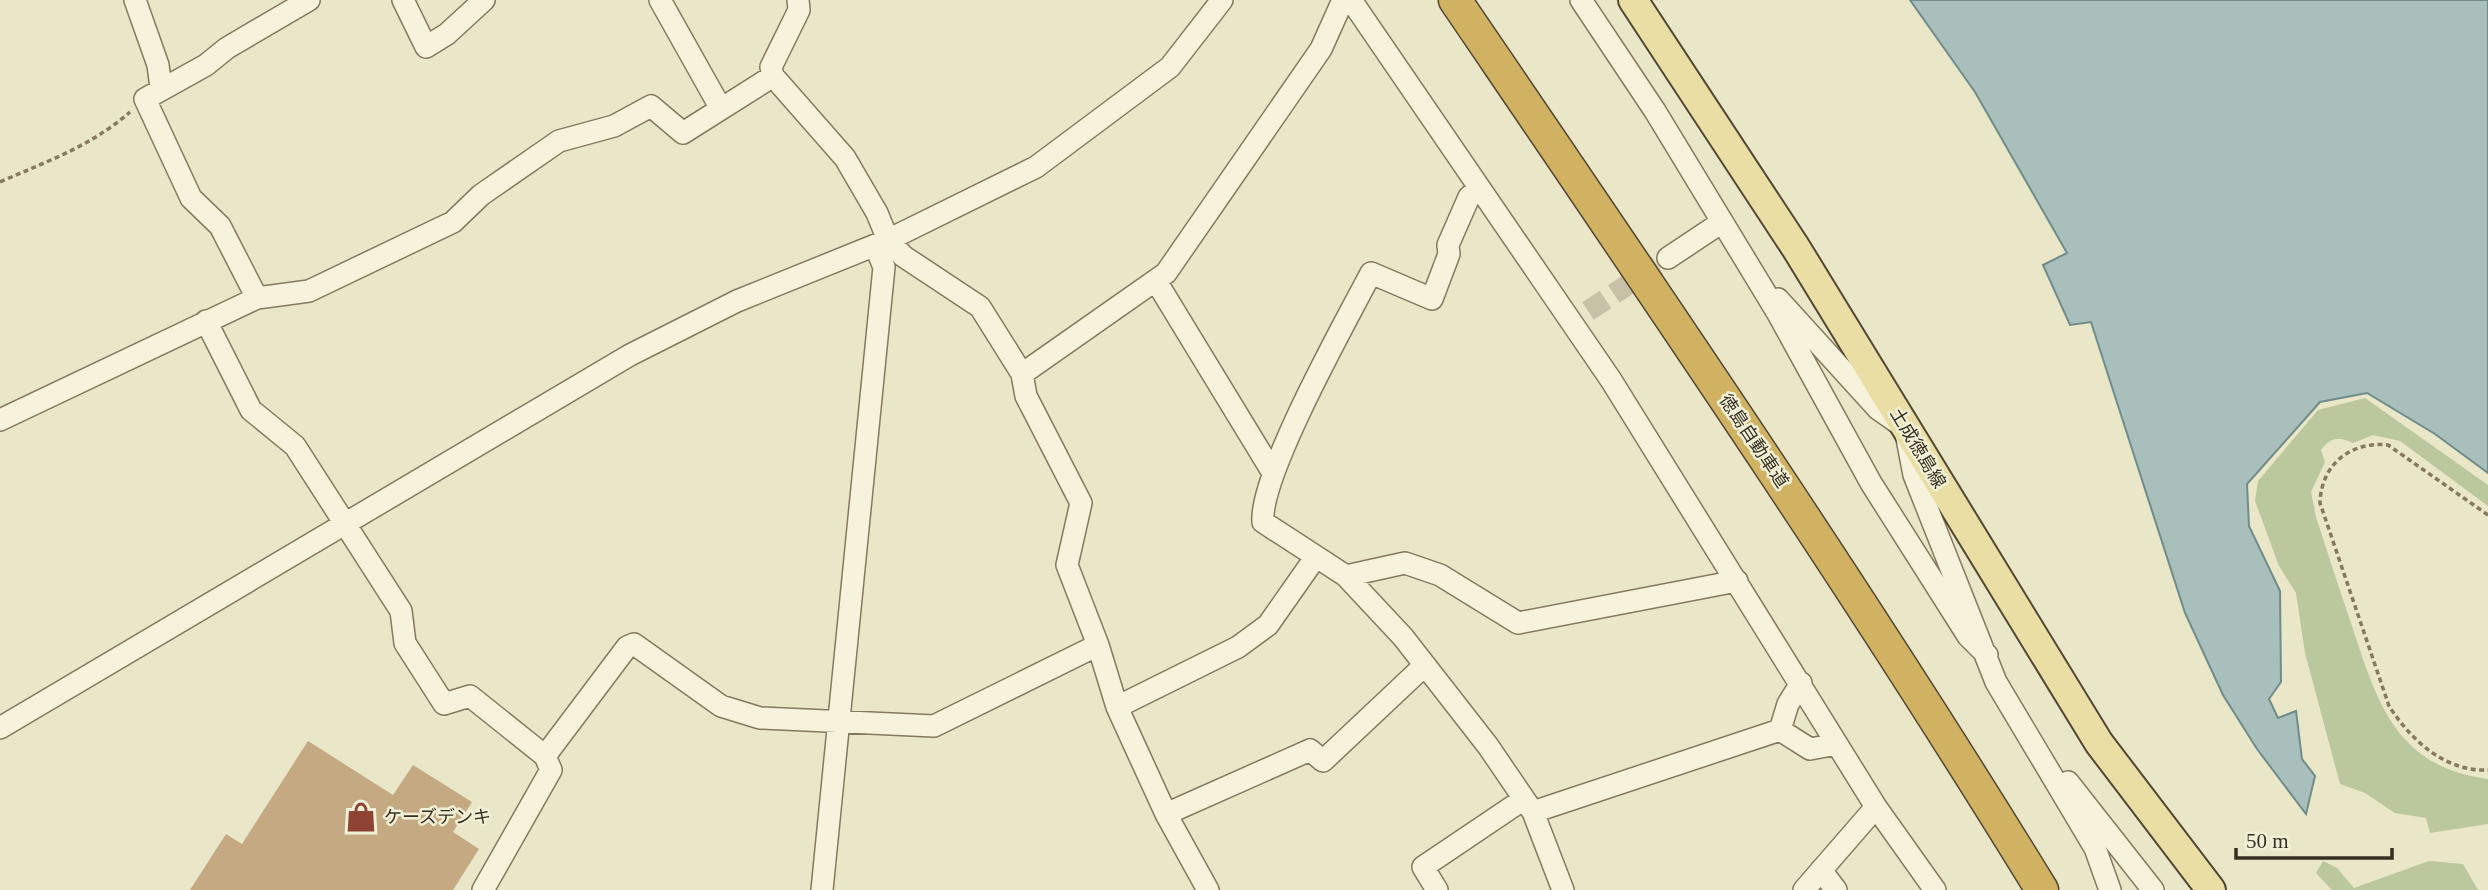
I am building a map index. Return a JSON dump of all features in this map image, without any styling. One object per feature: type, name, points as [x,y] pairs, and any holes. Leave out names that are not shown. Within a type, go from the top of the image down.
[{"type":"highway","name":"徳島自動車道","points":[[1455,0],[1797,505],[1892,650],[2042,890]]},
{"type":"main road","name":"土成徳島線","points":[[1633,0],[1788,237],[2099,743],[2211,890]]},
{"type":"street","points":[[135,0],[158,65],[153,94],[191,198],[220,226],[257,298]]},
{"type":"street","points":[[153,94],[206,65],[227,48],[309,0]]},
{"type":"street","points":[[402,0],[426,47],[447,34],[484,0]]},
{"type":"street","points":[[660,0],[720,107]]},
{"type":"street","points":[[798,0],[799,10],[771,67],[773,76],[845,158],[877,213],[884,267],[822,890]]},
{"type":"street","points":[[0,728],[344,522],[681,328],[737,301],[882,243],[1036,167],[1170,67],[1222,0]]},
{"type":"street","points":[[1022,374],[1156,281],[1185,248],[1321,48],[1343,0]]},
{"type":"street","points":[[1351,0],[1478,189],[1579,316],[1611,380],[1876,807],[1935,890]]},
{"type":"street","points":[[1581,0],[1655,111],[1761,286],[1871,483],[1968,636],[1987,655]]},
{"type":"street","points":[[0,420],[257,298],[309,290],[453,222],[490,187],[559,141],[614,126],[651,106],[683,133],[720,107],[773,76]]},
{"type":"street","points":[[1478,189],[1469,197],[1448,245],[1449,254],[1432,299],[1371,273],[1273,473],[1262,512],[1263,522],[1346,576],[1425,665],[1529,806],[1563,890]]},
{"type":"street","points":[[1668,258],[1722,222]]},
{"type":"street","points":[[882,243],[980,307],[1022,374],[1026,396],[1081,503],[1067,565],[1098,645],[1117,707],[1166,814],[1208,890]]},
{"type":"street","points":[[1156,281],[1273,473]]},
{"type":"street","points":[[1761,286],[1780,300],[1878,409],[1905,428],[1914,475],[1996,682],[2095,848],[2110,890]]},
{"type":"street","points":[[206,321],[251,410],[295,446],[401,611],[405,643],[444,704],[470,696],[545,756],[551,770],[484,890]]},
{"type":"street","points":[[1117,707],[1238,647],[1268,625],[1315,558]]},
{"type":"street","points":[[1346,576],[1405,562],[1440,575],[1518,623],[1737,581]]},
{"type":"street","points":[[545,756],[627,647],[634,644],[721,706],[760,718],[934,726],[1098,645]]},
{"type":"street","points":[[1166,814],[1310,750],[1323,761],[1425,665]]},
{"type":"street","points":[[1780,730],[1788,704],[1801,683]]},
{"type":"street","points":[[1437,890],[1423,867],[1529,806],[1780,730],[1810,749],[1837,744]]},
{"type":"street","points":[[2039,753],[2075,789],[2153,890]]},
{"type":"street","points":[[1804,890],[1876,807]]},
{"type":"street","points":[[1821,870],[1836,890]]},
{"type":"path","points":[[0,182],[31,171],[88,142],[111,128],[153,94]]},
{"type":"path","points":[[2488,515],[2388,445],[2372,444],[2352,450],[2326,471],[2320,485],[2320,503],[2389,706],[2405,730],[2427,750],[2453,764],[2488,770]]},
{"type":"green space","points":[[2365,398],[2488,485],[2488,506],[2400,441],[2373,435],[2353,443],[2343,439],[2328,442],[2321,450],[2325,462],[2311,492],[2316,517],[2343,601],[2383,707],[2412,746],[2432,761],[2457,772],[2488,779],[2488,824],[2430,833],[2426,818],[2395,813],[2365,793],[2340,784],[2305,653],[2296,593],[2279,566],[2255,501],[2258,481],[2318,410]]},
{"type":"green space","points":[[2323,861],[2337,868],[2354,888],[2429,861],[2463,864],[2478,890],[2332,890],[2316,873]]},
{"type":"water","points":[[1910,0],[2488,0],[2488,473],[2435,434],[2367,393],[2320,402],[2247,484],[2249,526],[2280,591],[2281,682],[2269,699],[2278,718],[2296,711],[2302,759],[2315,776],[2306,814],[2257,749],[2223,695],[2185,613],[2091,322],[2070,325],[2043,265],[2067,253],[1975,92]]},
{"type":"building","name":"ケーズデンキ","points":[[308,741],[393,795],[413,765],[472,802],[453,832],[479,849],[453,890],[190,890],[226,834],[242,844]]},
{"type":"tunnel","points":[[1588,311],[1668,258]]},
{"type":"place","name":"ケーズデンキ","points":[[361,817]]}]
